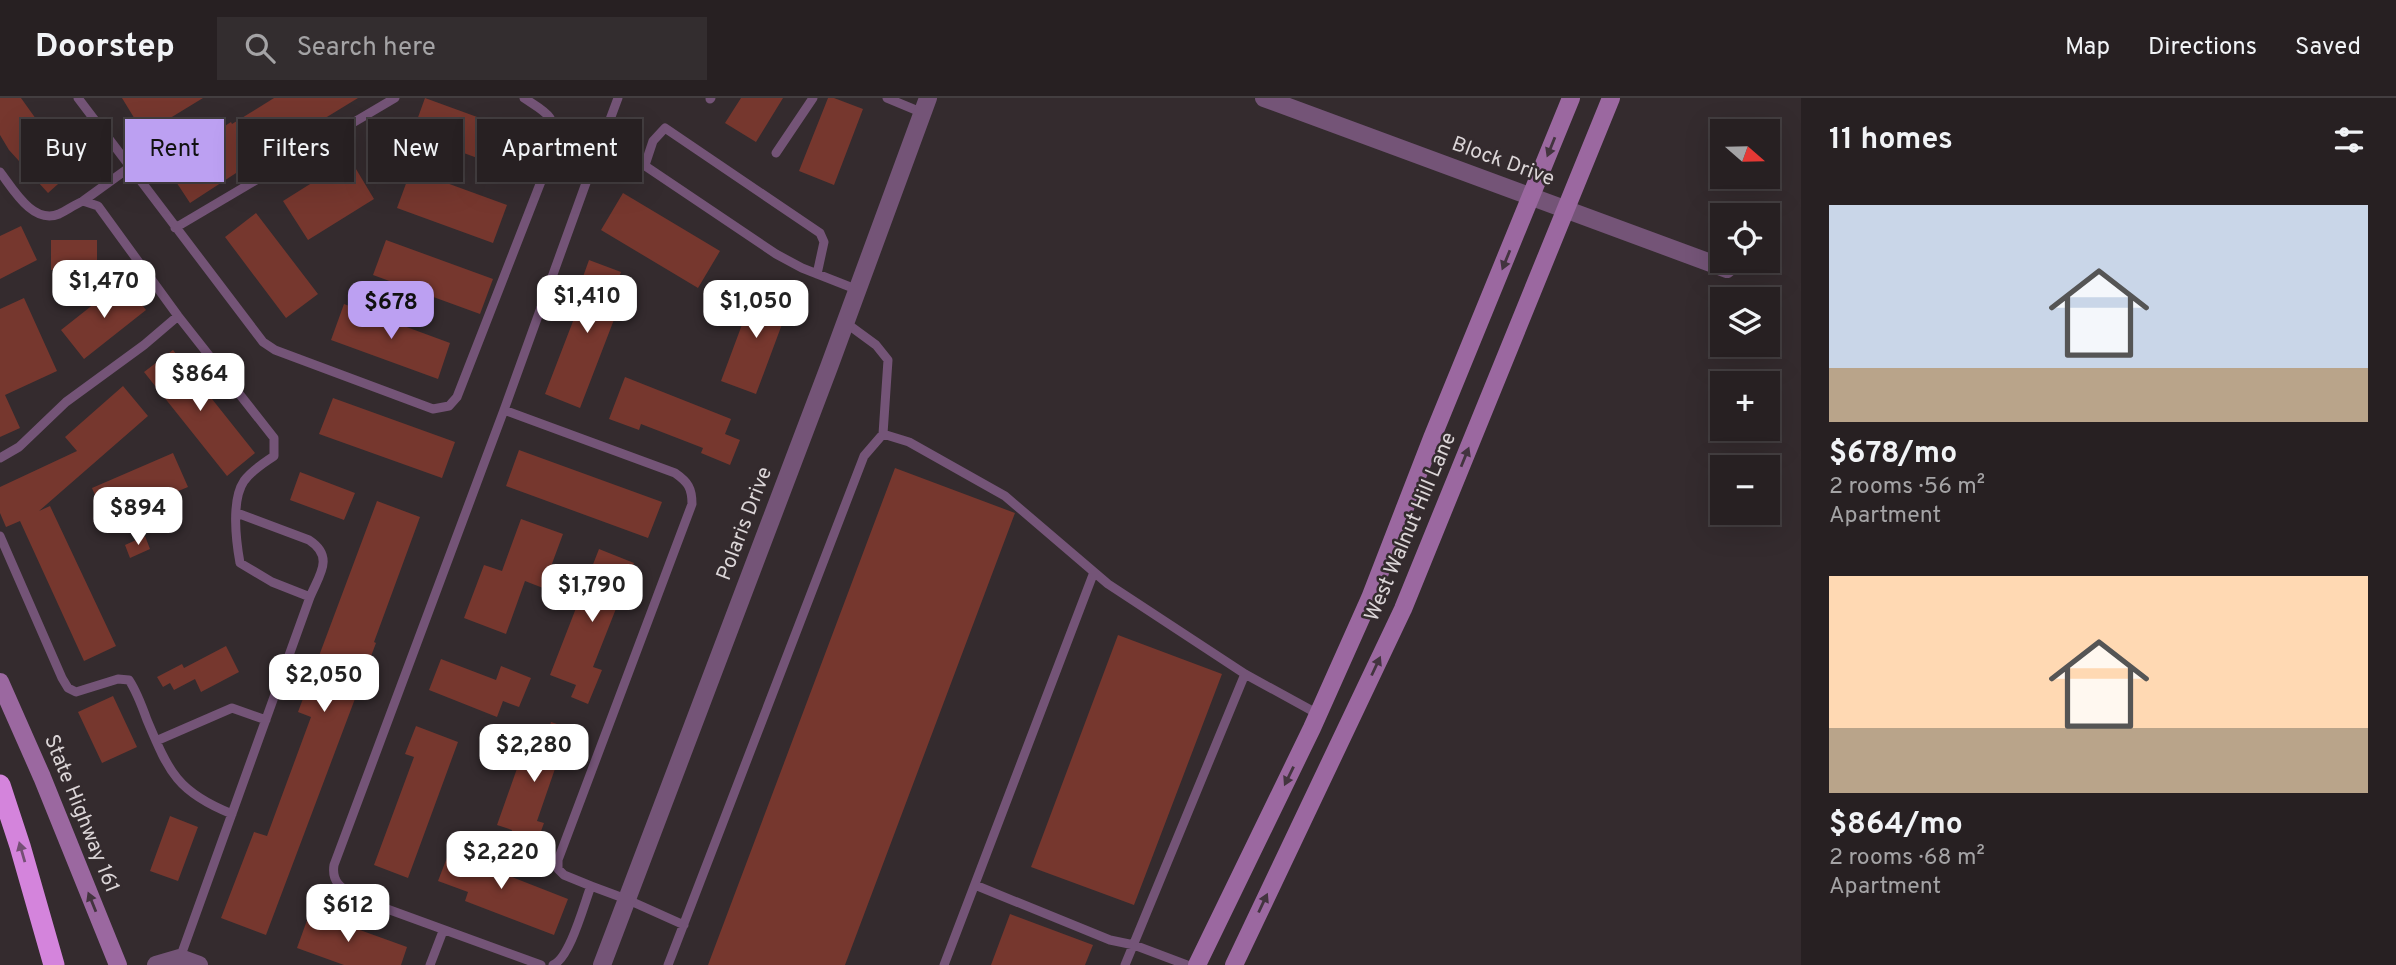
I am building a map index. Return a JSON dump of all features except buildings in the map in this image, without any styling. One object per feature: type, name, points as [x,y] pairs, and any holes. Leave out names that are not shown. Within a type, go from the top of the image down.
[{"type":"highway","points":[[0,785],[54,965]]},
{"type":"main road","name":"West Walnut Hill Lane","points":[[1197,965],[1318,714],[1370,598],[1571,98]]},
{"type":"main road","name":"West Walnut Hill Lane","points":[[1234,965],[1403,609],[1611,98]]},
{"type":"main road","name":"State Highway 161","points":[[0,682],[42,777],[118,965]]},
{"type":"main road","points":[[1318,714],[1346,728]]},
{"type":"street","name":"Block Drive","points":[[1264,98],[1710,263]]},
{"type":"street","name":"Polaris Drive","points":[[602,965],[846,323],[925,106]]},
{"type":"street","points":[[156,965],[180,958],[199,965]]},
{"type":"lane","points":[[78,98],[125,160]]},
{"type":"lane","points":[[175,228],[395,98]]},
{"type":"lane","points":[[141,182],[263,342],[275,350],[433,409],[449,406],[462,385],[556,143],[553,120],[524,98]]},
{"type":"lane","points":[[610,119],[618,98]]},
{"type":"lane","points":[[776,153],[813,98]]},
{"type":"lane","points":[[887,98],[925,106]]},
{"type":"lane","points":[[645,164],[653,141],[665,128],[820,233],[824,242],[817,274]]},
{"type":"lane","points":[[642,162],[776,254],[858,290]]},
{"type":"lane","points":[[0,172],[34,211],[47,216],[58,214],[83,201],[125,171]]},
{"type":"lane","points":[[541,965],[357,898],[337,885],[332,875],[586,182]]},
{"type":"lane","points":[[83,201],[98,206],[178,316],[274,438],[274,456],[243,482],[237,513],[236,538],[240,563],[272,582],[310,597]]},
{"type":"lane","points":[[0,458],[19,447],[66,402],[145,345],[178,316]]},
{"type":"lane","points":[[668,965],[864,456],[883,434],[888,360],[876,345],[846,323]]},
{"type":"lane","points":[[504,410],[675,473],[690,485],[692,503],[558,860],[558,870],[564,875],[684,925]]},
{"type":"lane","points":[[883,434],[909,442],[1005,496],[1108,584],[1245,674],[1318,714]]},
{"type":"lane","points":[[180,958],[324,562],[320,547],[309,540],[237,513]]},
{"type":"lane","points":[[0,536],[68,688],[76,692],[118,679],[129,680],[175,778],[206,804],[232,814]]},
{"type":"lane","points":[[944,965],[1094,572]]},
{"type":"lane","points":[[1125,965],[1245,674]]},
{"type":"lane","points":[[156,741],[232,708],[266,720]]},
{"type":"lane","points":[[975,885],[1110,940],[1134,945],[1187,965]]},
{"type":"lane","points":[[553,965],[559,962],[567,949],[591,886]]},
{"type":"lane","points":[[430,965],[443,931]]}]
